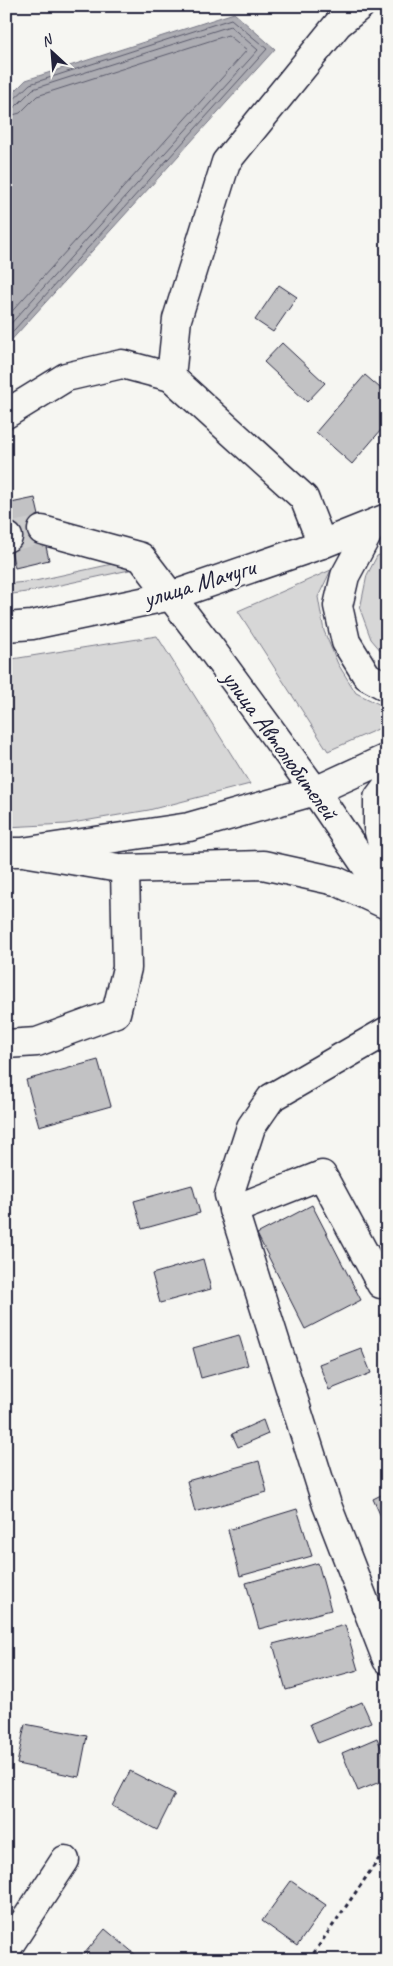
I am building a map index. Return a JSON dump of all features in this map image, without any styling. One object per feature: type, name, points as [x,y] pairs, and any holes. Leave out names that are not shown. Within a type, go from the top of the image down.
[{"type":"street","points":[[171,377],[176,319],[226,162],[338,24],[360,6]]},
{"type":"street","points":[[6,414],[66,376],[122,364],[171,377],[304,498],[322,544]]},
{"type":"street","points":[[380,521],[346,576],[338,606],[346,642],[367,676],[387,688]]},
{"type":"street","name":"улица Мачуги","points":[[6,627],[32,625],[171,596],[322,544],[380,521]]},
{"type":"street","name":"улица Автолюбителей","points":[[42,530],[141,557],[315,791],[387,897]]},
{"type":"street","points":[[14,852],[189,827],[315,791],[387,758]]},
{"type":"street","points":[[387,786],[378,798],[378,828],[387,863]]},
{"type":"street","points":[[14,852],[125,869],[263,865],[336,881],[387,905]]},
{"type":"street","points":[[6,1044],[37,1042],[116,1013],[127,968],[125,869]]},
{"type":"street","points":[[387,1031],[271,1098],[251,1127],[229,1195],[327,1505],[387,1660]]},
{"type":"street","points":[[233,1210],[322,1175],[381,1284],[387,1282]]},
{"type":"street","points":[[6,1950],[65,1860]]},
{"type":"path","points":[[309,1960],[387,1847]]},
{"type":"shaded area","points":[[387,552],[387,658],[371,639],[360,609],[367,575],[377,556]]},
{"type":"shaded area","points":[[135,559],[143,567],[6,595],[6,584],[35,581]]},
{"type":"shaded area","points":[[331,570],[318,597],[324,631],[338,664],[356,693],[387,708],[387,725],[328,751],[238,611]]},
{"type":"shaded area","points":[[157,636],[250,784],[149,810],[66,824],[6,827],[6,660]]},
{"type":"water","points":[[234,13],[275,49],[6,346],[6,100],[26,80]]},
{"type":"building","points":[[279,285],[297,297],[273,332],[255,320]]},
{"type":"building","points":[[282,343],[325,383],[307,402],[264,362]]},
{"type":"building","points":[[365,375],[387,394],[387,423],[352,464],[316,432]]},
{"type":"building","points":[[35,498],[49,560],[15,568],[6,529],[6,504]]},
{"type":"building","points":[[98,1060],[111,1106],[39,1126],[26,1080]]},
{"type":"building","points":[[192,1185],[200,1213],[142,1229],[134,1201]]},
{"type":"building","points":[[312,1205],[361,1300],[305,1329],[257,1234]]},
{"type":"building","points":[[203,1259],[211,1289],[160,1303],[152,1274]]},
{"type":"building","points":[[239,1335],[248,1365],[201,1378],[193,1348]]},
{"type":"building","points":[[361,1348],[371,1373],[329,1390],[319,1364]]},
{"type":"building","points":[[263,1420],[268,1434],[238,1447],[232,1434]]},
{"type":"building","points":[[259,1461],[267,1492],[195,1512],[187,1481]]},
{"type":"building","points":[[387,1492],[387,1519],[383,1521],[373,1499]]},
{"type":"building","points":[[297,1509],[312,1556],[240,1576],[228,1530]]},
{"type":"building","points":[[318,1563],[331,1610],[259,1629],[246,1583]]},
{"type":"building","points":[[345,1625],[358,1670],[286,1690],[273,1644]]},
{"type":"building","points":[[362,1702],[371,1722],[318,1743],[310,1724]]},
{"type":"building","points":[[25,1724],[87,1736],[79,1777],[17,1764]]},
{"type":"building","points":[[377,1738],[387,1762],[387,1779],[358,1791],[342,1753]]},
{"type":"building","points":[[130,1771],[175,1794],[157,1830],[112,1806]]},
{"type":"building","points":[[291,1881],[326,1905],[297,1946],[262,1921]]},
{"type":"building","points":[[105,1929],[142,1960],[79,1960]]},
{"type":"building","points":[[187,1953],[197,1960],[182,1960]]},
{"type":"tunnel","points":[[8,537],[42,530]]}]
